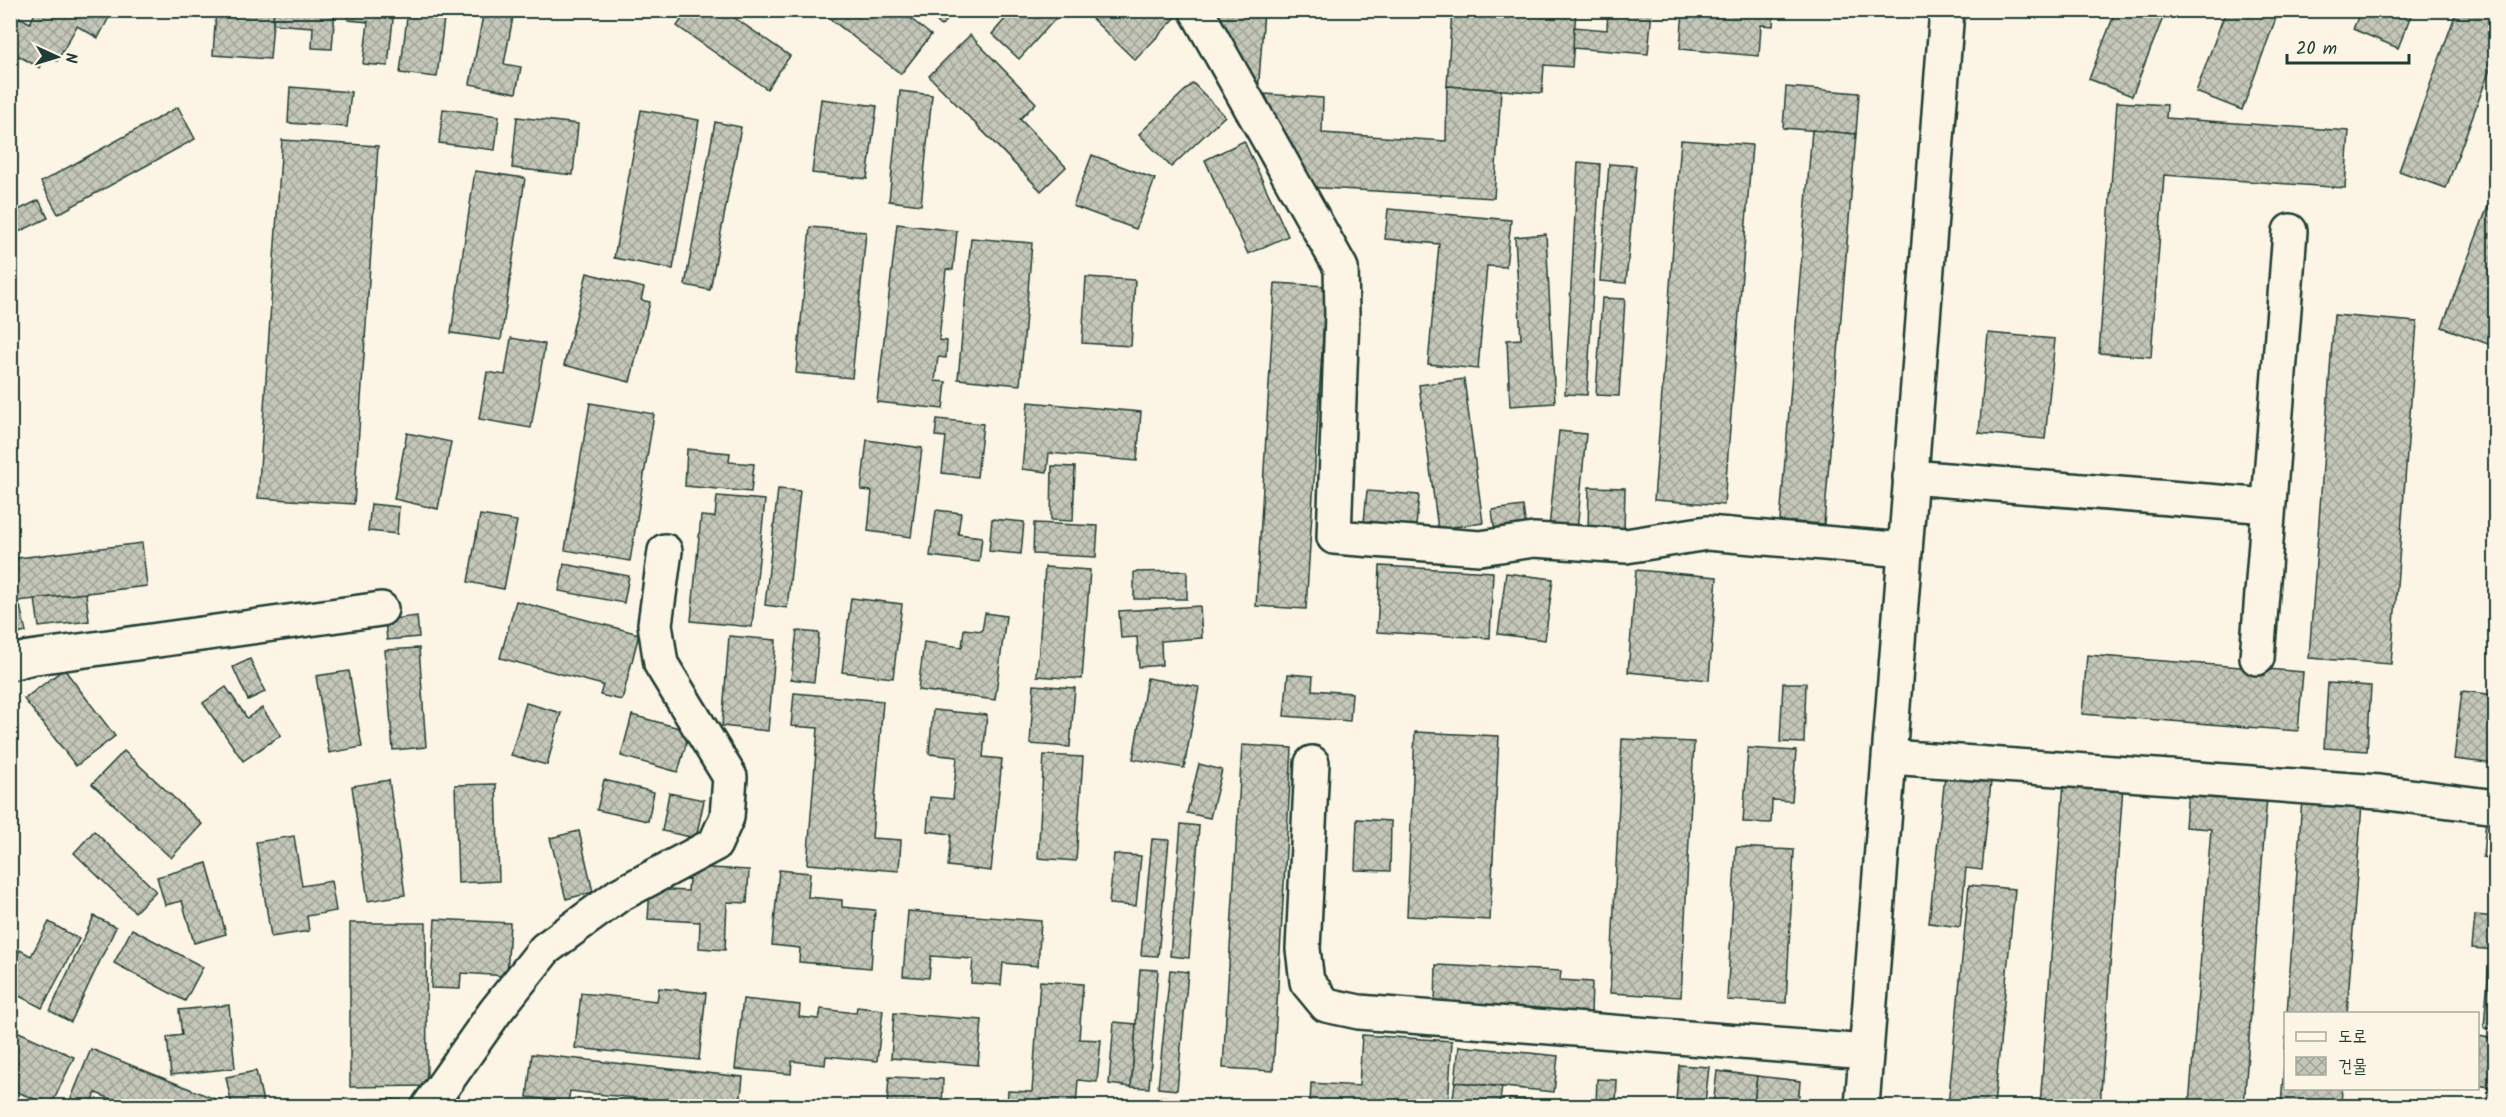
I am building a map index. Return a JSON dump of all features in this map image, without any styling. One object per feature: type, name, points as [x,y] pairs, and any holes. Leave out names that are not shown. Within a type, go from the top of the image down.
[{"type":"street","points":[[1196,10],[1341,268],[1342,315],[1334,537],[1480,548],[1534,540],[1626,546],[1707,533],[1905,550]]},
{"type":"street","points":[[1862,1107],[1947,10]]},
{"type":"street","points":[[2257,658],[2290,231]]},
{"type":"street","points":[[1910,477],[2268,506]]},
{"type":"street","points":[[429,1107],[495,1011],[545,949],[619,895],[715,844],[727,817],[730,777],[661,664],[656,624],[665,551]]},
{"type":"street","points":[[10,663],[29,658],[381,609]]},
{"type":"street","points":[[1890,758],[2379,792],[2496,807]]},
{"type":"street","points":[[1312,763],[1303,949],[1307,982],[1326,1005],[1359,1012],[1866,1052]]},
{"type":"building","points":[[37,10],[113,10],[98,38],[77,26],[57,61],[47,55],[40,68],[10,51],[12,13],[30,23]]},
{"type":"building","points":[[216,10],[274,10],[270,59],[213,55]]},
{"type":"building","points":[[274,10],[335,10],[332,49],[312,48],[313,27],[273,24]]},
{"type":"building","points":[[348,10],[394,10],[388,66],[363,64],[368,22],[348,20]]},
{"type":"building","points":[[408,10],[445,10],[437,77],[400,73]]},
{"type":"building","points":[[484,10],[514,12],[504,64],[521,67],[516,93],[470,84]]},
{"type":"building","points":[[688,10],[731,10],[729,14],[790,56],[767,89],[677,26]]},
{"type":"building","points":[[819,10],[900,10],[931,35],[901,74]]},
{"type":"building","points":[[926,10],[946,10],[951,16],[941,26]]},
{"type":"building","points":[[1013,10],[1050,10],[1057,17],[1019,59],[992,34]]},
{"type":"building","points":[[1083,10],[1175,10],[1179,14],[1135,60]]},
{"type":"building","points":[[1215,10],[1264,11],[1258,94]]},
{"type":"building","points":[[1452,10],[1576,10],[1572,67],[1544,65],[1542,93],[1447,86]]},
{"type":"building","points":[[1608,10],[1652,10],[1648,54],[1573,48],[1574,27],[1607,30]]},
{"type":"building","points":[[1683,10],[1774,11],[1773,26],[1761,25],[1759,56],[1680,49]]},
{"type":"building","points":[[2116,10],[2166,10],[2132,96],[2089,79]]},
{"type":"building","points":[[2226,10],[2279,10],[2242,110],[2196,92]]},
{"type":"building","points":[[2361,10],[2413,10],[2398,48],[2353,29]]},
{"type":"building","points":[[2457,10],[2496,10],[2496,53],[2446,188],[2399,171]]},
{"type":"building","points":[[970,35],[1036,103],[1020,119],[1066,167],[1041,191],[929,76]]},
{"type":"building","points":[[1193,83],[1225,116],[1171,167],[1139,134]]},
{"type":"building","points":[[1447,86],[1501,90],[1494,198],[1306,187],[1265,94],[1323,98],[1322,133],[1446,141]]},
{"type":"building","points":[[290,87],[351,92],[347,127],[288,123]]},
{"type":"building","points":[[1786,87],[1859,93],[1856,134],[1783,128]]},
{"type":"building","points":[[900,91],[932,95],[921,205],[889,201]]},
{"type":"building","points":[[821,99],[877,106],[867,179],[812,173]]},
{"type":"building","points":[[2117,102],[2167,105],[2166,118],[2349,131],[2345,188],[2164,175],[2151,357],[2099,353]]},
{"type":"building","points":[[178,107],[195,139],[58,214],[41,182]]},
{"type":"building","points":[[443,109],[499,116],[495,150],[439,143]]},
{"type":"building","points":[[641,110],[699,120],[673,269],[614,258]]},
{"type":"building","points":[[517,117],[578,124],[573,175],[512,168]]},
{"type":"building","points":[[715,122],[741,127],[710,290],[685,285]]},
{"type":"building","points":[[1812,130],[1856,134],[1824,524],[1780,521]]},
{"type":"building","points":[[282,140],[378,146],[354,504],[258,498]]},
{"type":"building","points":[[1681,140],[1752,145],[1724,505],[1654,500]]},
{"type":"building","points":[[1244,141],[1288,236],[1248,254],[1205,160]]},
{"type":"building","points":[[1092,155],[1155,179],[1136,229],[1073,206]]},
{"type":"building","points":[[1578,162],[1600,164],[1587,395],[1565,394]]},
{"type":"building","points":[[1609,164],[1636,166],[1626,283],[1600,281]]},
{"type":"building","points":[[475,171],[525,178],[501,340],[451,333]]},
{"type":"building","points":[[2496,185],[2496,347],[2442,327]]},
{"type":"building","points":[[39,200],[48,218],[10,236],[10,214]]},
{"type":"building","points":[[1388,209],[1511,220],[1506,267],[1487,266],[1478,369],[1428,364],[1439,244],[1385,239]]},
{"type":"building","points":[[897,224],[957,231],[953,270],[946,269],[939,340],[947,341],[946,358],[938,357],[935,381],[946,382],[943,409],[877,402]]},
{"type":"building","points":[[810,227],[866,232],[852,378],[796,373]]},
{"type":"building","points":[[1546,234],[1555,403],[1510,406],[1507,340],[1521,339],[1515,237]]},
{"type":"building","points":[[971,238],[1032,243],[1020,385],[958,379]]},
{"type":"building","points":[[587,273],[644,288],[641,300],[650,302],[630,382],[564,365]]},
{"type":"building","points":[[1086,277],[1135,280],[1131,346],[1082,343]]},
{"type":"building","points":[[1275,283],[1326,286],[1306,609],[1256,606]]},
{"type":"building","points":[[1602,298],[1625,299],[1619,396],[1596,395]]},
{"type":"building","points":[[2334,315],[2417,322],[2391,664],[2309,658]]},
{"type":"building","points":[[1988,333],[2055,339],[2045,439],[1979,433]]},
{"type":"building","points":[[511,338],[545,344],[531,428],[479,419],[487,372],[505,375]]},
{"type":"building","points":[[1464,379],[1483,523],[1438,529],[1419,385]]},
{"type":"building","points":[[1028,402],[1141,412],[1137,461],[1049,453],[1047,472],[1022,469]]},
{"type":"building","points":[[590,403],[654,414],[630,561],[565,550]]},
{"type":"building","points":[[937,419],[983,424],[977,477],[942,473],[946,437],[935,436]]},
{"type":"building","points":[[1559,431],[1586,434],[1577,531],[1549,528]]},
{"type":"building","points":[[407,433],[451,442],[438,509],[394,499]]},
{"type":"building","points":[[867,440],[922,448],[911,537],[868,531],[872,491],[861,490]]},
{"type":"building","points":[[687,449],[730,453],[729,462],[754,464],[751,492],[685,486]]},
{"type":"building","points":[[1052,466],[1075,467],[1073,521],[1051,520]]},
{"type":"building","points":[[1589,487],[1625,488],[1624,532],[1588,531]]},
{"type":"building","points":[[778,489],[800,491],[787,608],[765,605]]},
{"type":"building","points":[[1367,491],[1419,495],[1416,526],[1364,522]]},
{"type":"building","points":[[717,496],[765,500],[752,627],[691,621],[701,516],[715,517]]},
{"type":"building","points":[[371,504],[399,507],[397,534],[368,531]]},
{"type":"building","points":[[1523,506],[1526,529],[1495,533],[1492,510]]},
{"type":"building","points":[[936,510],[961,513],[958,534],[982,537],[979,562],[930,556]]},
{"type":"building","points":[[480,515],[517,521],[504,589],[468,582]]},
{"type":"building","points":[[992,519],[1024,522],[1021,554],[989,551]]},
{"type":"building","points":[[1034,523],[1098,526],[1096,557],[1033,554]]},
{"type":"building","points":[[142,543],[147,586],[10,602],[10,559]]},
{"type":"building","points":[[564,564],[629,576],[624,603],[559,591]]},
{"type":"building","points":[[1380,566],[1493,572],[1490,638],[1377,632]]},
{"type":"building","points":[[1045,567],[1090,570],[1082,679],[1037,676]]},
{"type":"building","points":[[1636,570],[1717,577],[1709,680],[1628,672]]},
{"type":"building","points":[[1187,571],[1187,599],[1134,599],[1134,572]]},
{"type":"building","points":[[1506,573],[1553,579],[1545,640],[1498,634]]},
{"type":"building","points":[[86,593],[89,621],[39,627],[35,599]]},
{"type":"building","points":[[851,598],[902,604],[893,678],[842,672]]},
{"type":"building","points":[[516,601],[639,634],[622,700],[600,695],[603,685],[500,658]]},
{"type":"building","points":[[20,606],[26,632],[10,636],[10,608]]},
{"type":"building","points":[[1200,606],[1202,638],[1161,641],[1162,665],[1139,667],[1137,637],[1121,638],[1119,611]]},
{"type":"building","points":[[985,613],[1006,616],[995,700],[918,690],[924,642],[962,647],[964,629],[982,631]]},
{"type":"building","points":[[417,616],[419,637],[387,640],[385,620]]},
{"type":"building","points":[[797,631],[819,633],[814,682],[791,679]]},
{"type":"building","points":[[729,636],[776,640],[768,731],[722,726]]},
{"type":"building","points":[[419,648],[426,747],[393,750],[385,650]]},
{"type":"building","points":[[2087,655],[2303,672],[2298,731],[2082,714]]},
{"type":"building","points":[[250,659],[265,692],[248,700],[233,667]]},
{"type":"building","points":[[64,669],[115,736],[76,766],[24,699]]},
{"type":"building","points":[[349,671],[362,747],[329,753],[316,676]]},
{"type":"building","points":[[1288,674],[1313,676],[1312,690],[1352,693],[1350,721],[1284,716]]},
{"type":"building","points":[[1147,678],[1199,687],[1184,768],[1133,759]]},
{"type":"building","points":[[1783,683],[1806,683],[1804,743],[1780,742]]},
{"type":"building","points":[[2328,683],[2371,686],[2367,751],[2324,748]]},
{"type":"building","points":[[1034,685],[1075,688],[1070,747],[1030,744]]},
{"type":"building","points":[[226,687],[247,718],[262,708],[281,735],[243,761],[203,703]]},
{"type":"building","points":[[2462,691],[2496,695],[2496,764],[2454,759]]},
{"type":"building","points":[[794,693],[883,701],[872,838],[901,840],[899,871],[807,864],[818,728],[791,726]]},
{"type":"building","points":[[526,703],[561,713],[547,765],[511,755]]},
{"type":"building","points":[[933,710],[987,715],[983,757],[1002,759],[991,871],[948,866],[951,834],[927,831],[930,797],[953,799],[957,757],[929,754]]},
{"type":"building","points":[[632,715],[690,731],[678,772],[621,756]]},
{"type":"building","points":[[1415,732],[1499,736],[1490,920],[1407,916]]},
{"type":"building","points":[[1622,739],[1694,742],[1681,997],[1610,993]]},
{"type":"building","points":[[1242,745],[1292,748],[1273,1071],[1223,1068]]},
{"type":"building","points":[[1748,748],[1796,751],[1792,801],[1772,800],[1771,823],[1743,822]]},
{"type":"building","points":[[124,751],[202,824],[171,858],[92,784]]},
{"type":"building","points":[[1044,755],[1083,757],[1076,861],[1038,858]]},
{"type":"building","points":[[1199,764],[1222,770],[1210,818],[1187,813]]},
{"type":"building","points":[[1945,776],[1991,781],[1982,870],[1966,868],[1960,927],[1929,923]]},
{"type":"building","points":[[389,780],[405,895],[368,901],[352,786]]},
{"type":"building","points":[[604,780],[654,792],[648,821],[597,810]]},
{"type":"building","points":[[2064,782],[2123,786],[2100,1106],[2040,1106]]},
{"type":"building","points":[[496,784],[499,881],[458,883],[455,785]]},
{"type":"building","points":[[2188,790],[2267,796],[2244,1106],[2189,1106],[2211,829],[2185,827]]},
{"type":"building","points":[[669,793],[704,800],[696,838],[662,831]]},
{"type":"building","points":[[2302,799],[2362,803],[2347,1012],[2287,1012]]},
{"type":"building","points":[[2486,818],[2496,819],[2496,859],[2483,857]]},
{"type":"building","points":[[1357,819],[1391,821],[1390,871],[1355,870]]},
{"type":"building","points":[[1181,824],[1199,826],[1189,958],[1170,956]]},
{"type":"building","points":[[94,831],[156,891],[135,912],[74,853]]},
{"type":"building","points":[[579,831],[593,892],[566,899],[550,838]]},
{"type":"building","points":[[294,836],[302,886],[331,881],[336,911],[307,916],[309,931],[271,937],[256,842]]},
{"type":"building","points":[[1152,839],[1169,840],[1158,956],[1141,955]]},
{"type":"building","points":[[1736,847],[1794,850],[1786,1003],[1727,1000]]},
{"type":"building","points":[[1114,854],[1141,856],[1136,906],[1109,904]]},
{"type":"building","points":[[207,863],[226,934],[194,943],[182,901],[165,905],[157,877]]},
{"type":"building","points":[[690,867],[749,870],[747,903],[727,902],[725,950],[699,948],[700,922],[648,919],[650,889],[688,891]]},
{"type":"building","points":[[779,870],[810,873],[808,897],[842,900],[842,907],[875,910],[871,968],[799,962],[800,948],[772,945]]},
{"type":"building","points":[[1969,885],[2015,889],[1994,1106],[1948,1106]]},
{"type":"building","points":[[908,911],[1041,921],[1038,966],[1003,963],[1001,985],[971,983],[973,959],[931,956],[929,978],[903,976]]},
{"type":"building","points":[[2475,915],[2496,917],[2496,950],[2472,948]]},
{"type":"building","points":[[94,916],[116,927],[71,1022],[50,1011]]},
{"type":"building","points":[[435,919],[510,923],[507,976],[461,973],[460,989],[431,988]]},
{"type":"building","points":[[49,922],[79,939],[42,1008],[10,991],[10,969],[20,950],[31,956]]},
{"type":"building","points":[[350,923],[426,923],[427,1086],[350,1087]]},
{"type":"building","points":[[132,929],[203,967],[185,1001],[114,963]]},
{"type":"building","points":[[2489,964],[2496,965],[2496,1029],[2484,1028]]},
{"type":"building","points":[[1436,965],[1561,971],[1560,980],[1592,982],[1591,1014],[1435,1007]]},
{"type":"building","points":[[1140,969],[1158,970],[1149,1088],[1131,1087]]},
{"type":"building","points":[[1170,970],[1188,972],[1177,1090],[1158,1088]]},
{"type":"building","points":[[1040,981],[1083,984],[1079,1039],[1101,1040],[1097,1082],[1078,1080],[1076,1106],[1007,1106],[1008,1091],[1032,1092]]},
{"type":"building","points":[[659,988],[706,993],[699,1060],[575,1048],[581,993],[657,1001]]},
{"type":"building","points":[[743,999],[800,1005],[799,1017],[819,1019],[821,1009],[856,1013],[857,1007],[883,1010],[877,1061],[826,1056],[825,1065],[792,1061],[791,1074],[735,1069]]},
{"type":"building","points":[[229,1005],[235,1068],[171,1075],[167,1037],[182,1035],[179,1010]]},
{"type":"building","points":[[894,1013],[982,1020],[978,1065],[891,1058]]},
{"type":"building","points":[[1114,1022],[1136,1024],[1131,1087],[1109,1084]]},
{"type":"building","points":[[10,1028],[74,1057],[51,1106],[10,1089]]},
{"type":"building","points":[[1362,1035],[1452,1041],[1448,1106],[1310,1106],[1311,1083],[1359,1086]]},
{"type":"building","points":[[2479,1036],[2496,1039],[2496,1088],[2479,1085]]},
{"type":"building","points":[[1459,1046],[1558,1056],[1554,1092],[1455,1082]]},
{"type":"building","points":[[91,1049],[225,1103],[223,1106],[129,1106],[96,1093],[90,1106],[68,1106]]},
{"type":"building","points":[[532,1054],[743,1077],[740,1106],[706,1106],[570,1091],[568,1102],[527,1097]]},
{"type":"building","points":[[2284,1064],[2284,1090],[2342,1090],[2341,1106],[2281,1106]]},
{"type":"building","points":[[1679,1065],[1709,1067],[1705,1103],[1676,1100]]},
{"type":"building","points":[[256,1071],[264,1106],[232,1106],[226,1077]]},
{"type":"building","points":[[1717,1071],[1757,1076],[1754,1106],[1713,1106]]},
{"type":"building","points":[[1757,1076],[1800,1081],[1798,1106],[1754,1106]]},
{"type":"building","points":[[889,1077],[943,1079],[942,1106],[887,1106]]},
{"type":"building","points":[[1597,1079],[1617,1080],[1616,1105],[1596,1103]]},
{"type":"building","points":[[1455,1082],[1502,1087],[1499,1106],[1452,1106]]},
{"type":"building","points":[[1161,1097],[1190,1100],[1190,1106],[1161,1106]]},
{"type":"building","points":[[370,1099],[401,1100],[401,1106],[369,1106]]},
{"type":"building","points":[[1509,1099],[1547,1102],[1546,1106],[1509,1106]]}]
